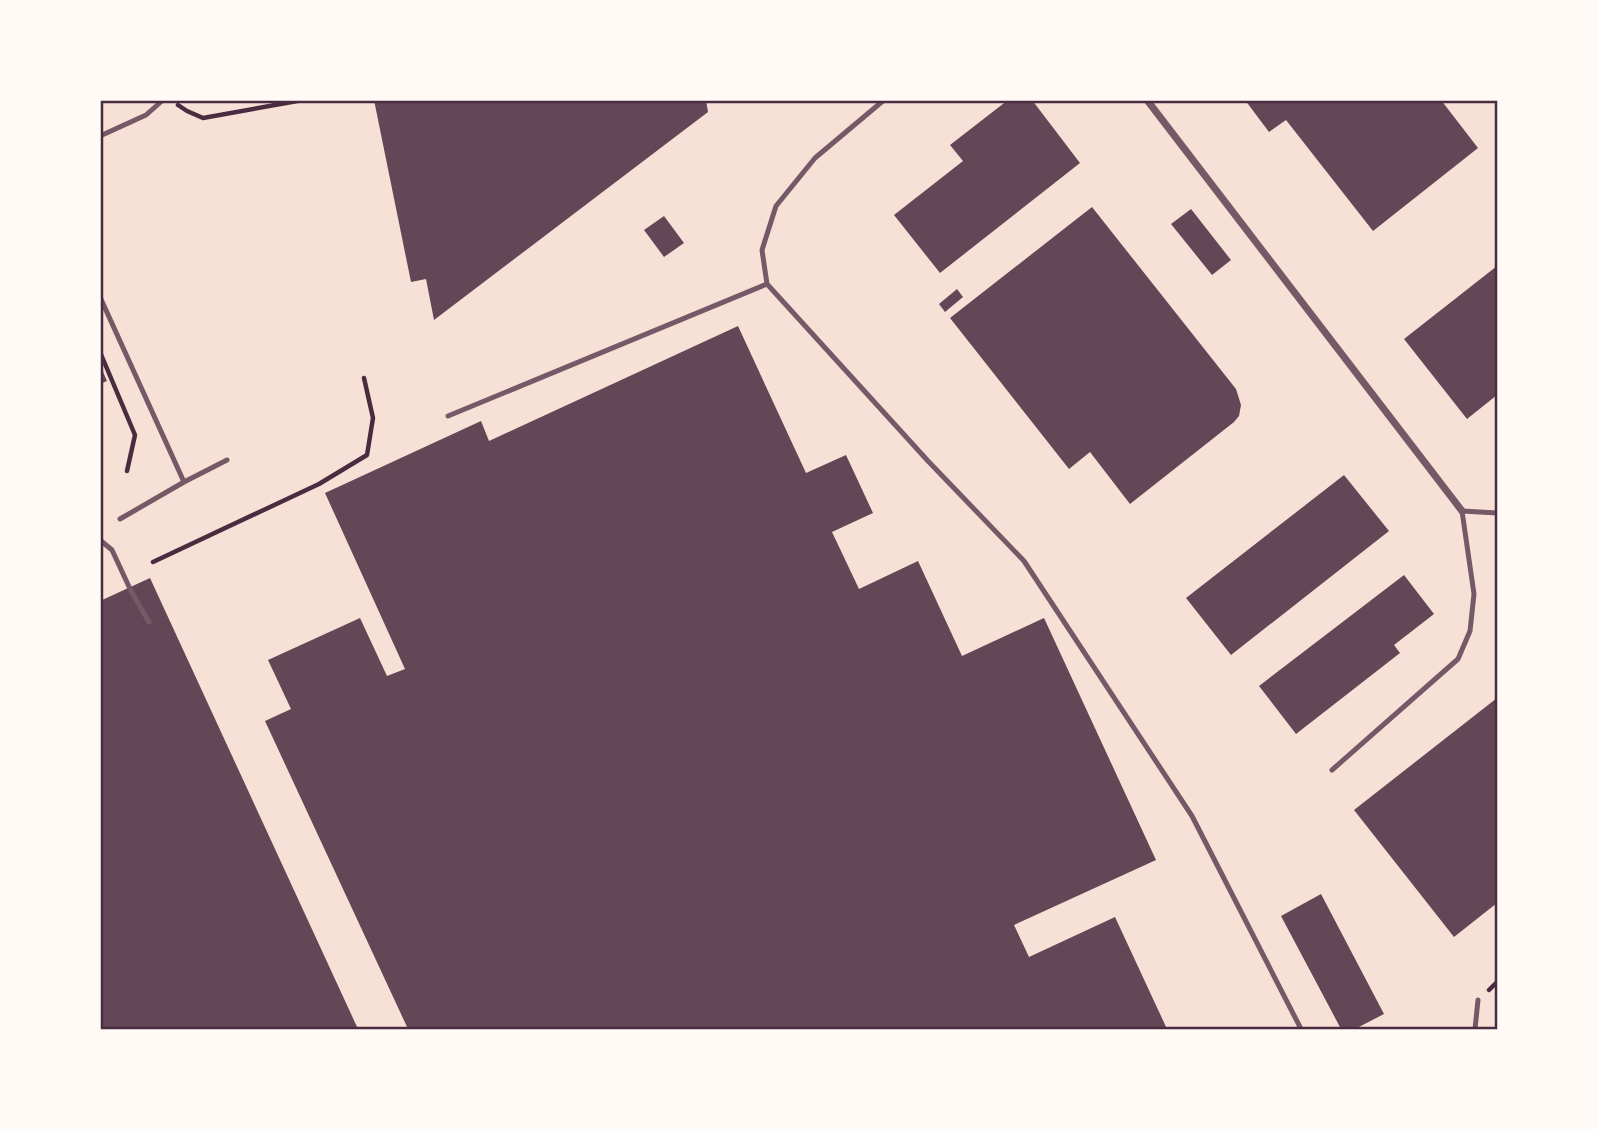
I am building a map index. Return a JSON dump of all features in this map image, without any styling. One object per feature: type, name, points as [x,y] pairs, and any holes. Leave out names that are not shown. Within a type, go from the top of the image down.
[{"type":"street","points":[[1147,100],[1462,511]]},
{"type":"lane","points":[[100,136],[146,115],[163,100]]},
{"type":"lane","points":[[884,100],[815,158],[776,206],[762,250],[767,284],[928,461],[1024,561],[1192,816],[1301,1029]]},
{"type":"lane","points":[[448,416],[767,284]]},
{"type":"lane","points":[[100,297],[184,482]]},
{"type":"lane","points":[[120,519],[227,460]]},
{"type":"lane","points":[[1332,770],[1458,659],[1470,631],[1474,594],[1462,511],[1497,513]]},
{"type":"lane","points":[[100,540],[112,550],[149,622]]},
{"type":"lane","points":[[1475,1029],[1478,1000]]},
{"type":"path","points":[[172,100],[203,118],[303,100]]},
{"type":"path","points":[[100,352],[135,435],[127,471]]},
{"type":"path","points":[[153,562],[319,484],[367,455],[373,418],[364,378]]},
{"type":"building","points":[[374,100],[706,100],[708,112],[434,320],[426,279],[411,282]]},
{"type":"building","points":[[1008,100],[1032,100],[1080,163],[940,273],[894,215],[963,161],[950,145]]},
{"type":"building","points":[[1245,100],[1441,100],[1478,148],[1373,231],[1286,120],[1269,132]]},
{"type":"building","points":[[1092,207],[1236,389],[1241,405],[1239,416],[1234,422],[1130,504],[1090,452],[1069,469],[950,318]]},
{"type":"building","points":[[1191,209],[1231,260],[1212,275],[1171,224]]},
{"type":"building","points":[[664,216],[684,243],[664,257],[644,230]]},
{"type":"building","points":[[1497,266],[1497,395],[1467,419],[1404,339]]},
{"type":"building","points":[[957,289],[963,297],[945,312],[939,304]]},
{"type":"building","points":[[738,326],[806,473],[846,455],[873,513],[832,532],[859,589],[918,561],[962,656],[1044,618],[1156,860],[1014,925],[1029,957],[1115,917],[1167,1029],[408,1029],[265,721],[291,709],[268,660],[360,618],[387,676],[405,669],[325,493],[481,421],[489,441]]},
{"type":"building","points":[[100,365],[107,381],[100,384]]},
{"type":"building","points":[[1344,475],[1389,531],[1231,655],[1186,598]]},
{"type":"building","points":[[1404,575],[1434,614],[1394,645],[1400,653],[1296,734],[1259,686]]},
{"type":"building","points":[[150,578],[358,1029],[100,1029],[100,601]]},
{"type":"building","points":[[1497,698],[1497,903],[1454,937],[1354,810]]},
{"type":"building","points":[[1321,894],[1384,1014],[1355,1029],[1341,1029],[1281,916]]}]
